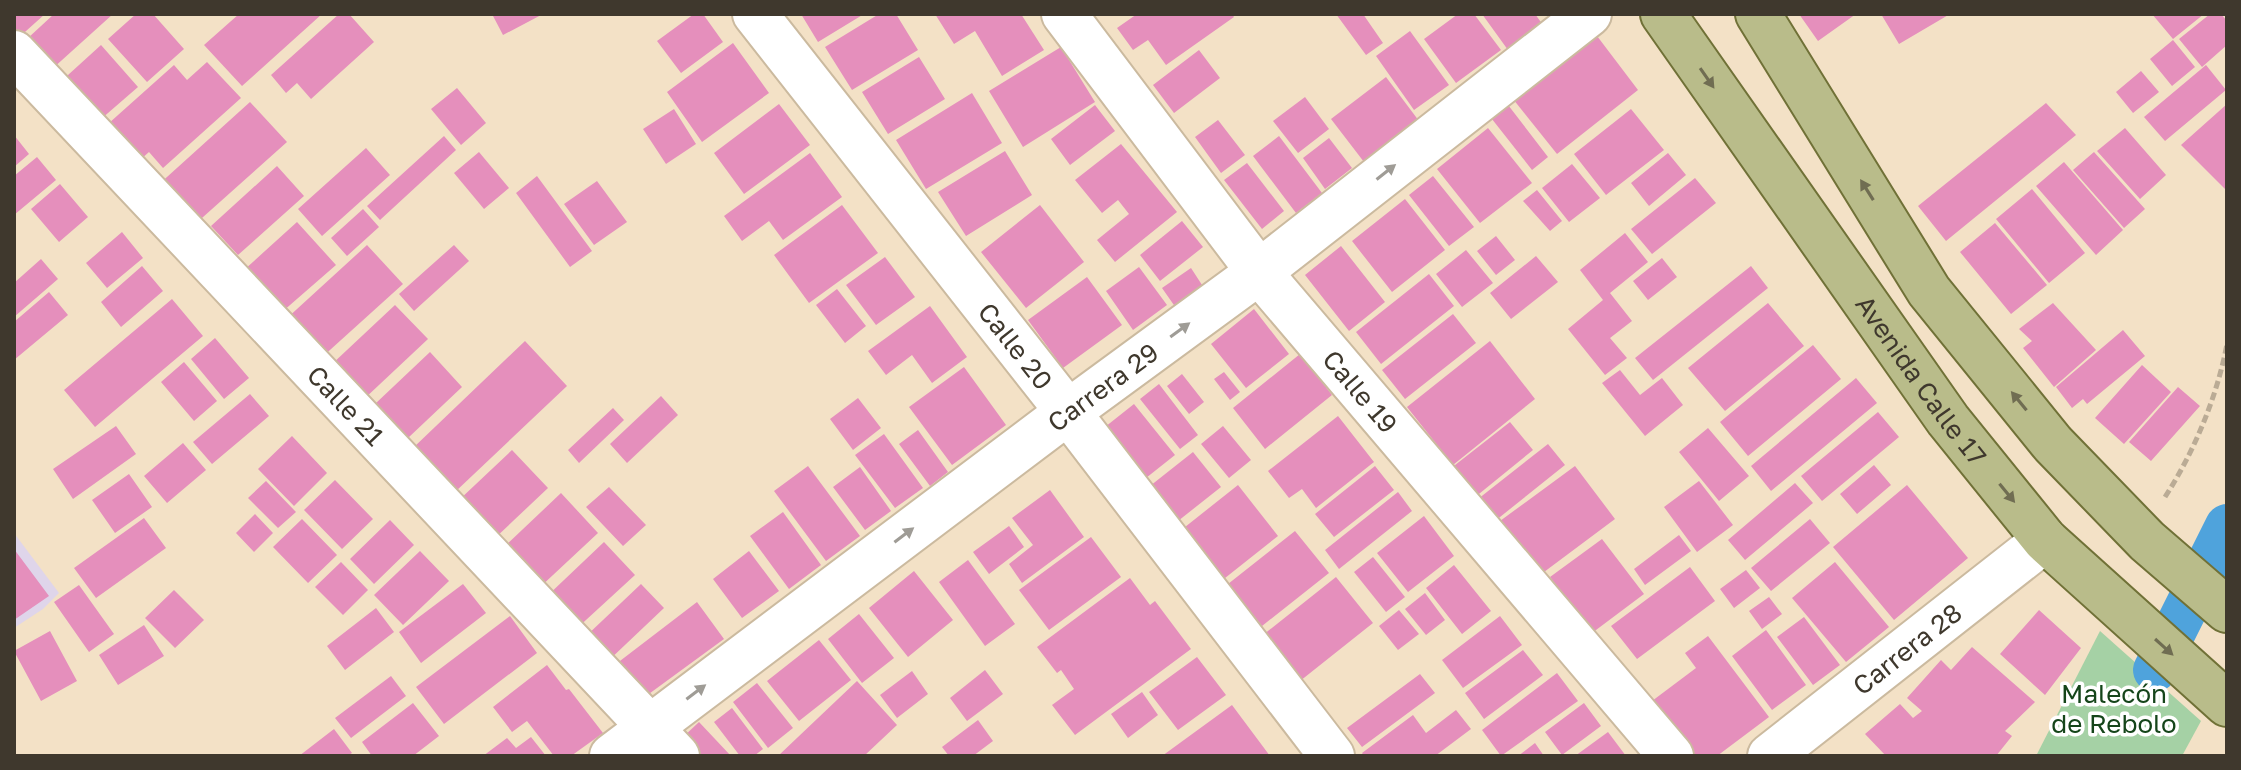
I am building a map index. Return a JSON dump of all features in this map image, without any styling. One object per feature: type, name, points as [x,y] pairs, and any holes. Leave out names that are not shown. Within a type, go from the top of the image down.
[{"type":"main road","name":"Avenida Calle 17","points":[[1663,14],[1948,420],[2045,540],[2221,698]]},
{"type":"main road","points":[[1758,14],[1929,291],[2053,444],[2144,538],[2227,610]]},
{"type":"street","name":"Calle 20","points":[[755,14],[1068,412],[1332,756]]},
{"type":"street","name":"Calle 19","points":[[1064,14],[1259,272],[1671,756]]},
{"type":"street","name":"Carrera 29","points":[[612,756],[663,742],[1068,412],[1259,272],[1589,14]]},
{"type":"street","name":"Calle 21","points":[[14,53],[663,742]]},
{"type":"street","name":"Carrera 28","points":[[1770,756],[2045,540]]},
{"type":"path","points":[[2144,538],[2184,467],[2210,403],[2227,344]]},
{"type":"shaded area","points":[[14,533],[59,593],[43,609],[14,628]]},
{"type":"green space","name":"Malecón de Rebolo","points":[[2100,631],[2201,721],[2182,756],[2036,756]]},
{"type":"building","points":[[14,14],[45,14],[16,40]]},
{"type":"building","points":[[54,14],[113,14],[41,79],[15,50]]},
{"type":"building","points":[[136,14],[153,14],[184,49],[147,82],[108,39]]},
{"type":"building","points":[[239,14],[322,14],[242,86],[204,45]]},
{"type":"building","points":[[339,14],[349,14],[374,42],[311,99],[297,83],[286,93],[271,75]]},
{"type":"building","points":[[492,14],[543,14],[503,35]]},
{"type":"building","points":[[694,14],[703,14],[723,42],[681,73],[657,41]]},
{"type":"building","points":[[801,14],[864,14],[818,42]]},
{"type":"building","points":[[879,14],[896,14],[918,50],[852,90],[825,47]]},
{"type":"building","points":[[935,14],[1021,14],[1044,50],[1002,76],[975,31],[954,44]]},
{"type":"building","points":[[1137,14],[1232,14],[1234,17],[1166,65],[1148,40],[1133,50],[1117,28]]},
{"type":"building","points":[[1336,14],[1363,14],[1383,43],[1366,55]]},
{"type":"building","points":[[1458,14],[1474,14],[1501,50],[1456,83],[1424,39]]},
{"type":"building","points":[[1482,14],[1535,14],[1543,25],[1508,50]]},
{"type":"building","points":[[1799,14],[1856,14],[1818,41]]},
{"type":"building","points":[[1881,14],[1950,14],[1899,44]]},
{"type":"building","points":[[2152,14],[2204,14],[2173,39]]},
{"type":"building","points":[[2210,14],[2221,14],[2227,21],[2227,45],[2202,67],[2179,39]]},
{"type":"building","points":[[1591,28],[1638,90],[1557,154],[1509,94]]},
{"type":"building","points":[[1410,31],[1449,85],[1414,110],[1376,56]]},
{"type":"building","points":[[2173,40],[2195,67],[2172,86],[2150,59]]},
{"type":"building","points":[[733,43],[769,93],[702,142],[667,92]]},
{"type":"building","points":[[101,45],[138,87],[93,126],[57,85]]},
{"type":"building","points":[[1061,47],[1095,102],[1023,147],[989,91]]},
{"type":"building","points":[[1199,50],[1220,78],[1174,113],[1153,85]]},
{"type":"building","points":[[919,57],[945,99],[888,134],[862,92]]},
{"type":"building","points":[[207,62],[241,98],[163,168],[149,152],[131,168],[99,132],[174,65],[187,80]]},
{"type":"building","points":[[2206,65],[2226,90],[2165,141],[2144,117]]},
{"type":"building","points":[[2141,71],[2159,92],[2133,113],[2116,92]]},
{"type":"building","points":[[1386,77],[1419,121],[1364,162],[1331,119]]},
{"type":"building","points":[[457,88],[486,123],[461,145],[431,109]]},
{"type":"building","points":[[972,93],[1002,143],[926,189],[896,140]]},
{"type":"building","points":[[1305,97],[1329,129],[1298,153],[1273,121]]},
{"type":"building","points":[[1505,101],[1548,157],[1532,170],[1488,114]]},
{"type":"building","points":[[250,102],[287,142],[193,226],[157,186]]},
{"type":"building","points":[[2046,103],[2076,135],[1946,241],[1918,206]]},
{"type":"building","points":[[779,104],[810,145],[744,194],[714,153]]},
{"type":"building","points":[[2227,104],[2227,191],[2181,145]]},
{"type":"building","points":[[1095,105],[1115,131],[1070,165],[1051,139]]},
{"type":"building","points":[[674,109],[696,144],[666,164],[643,129]]},
{"type":"building","points":[[1631,109],[1664,150],[1606,195],[1574,154]]},
{"type":"building","points":[[1218,120],[1245,155],[1221,173],[1195,137]]},
{"type":"building","points":[[1488,128],[1532,183],[1480,223],[1437,169]]},
{"type":"building","points":[[2125,128],[2166,175],[2140,199],[2097,151]]},
{"type":"building","points":[[14,135],[29,154],[14,167]]},
{"type":"building","points":[[444,136],[456,150],[380,220],[367,206]]},
{"type":"building","points":[[1279,136],[1322,193],[1296,213],[1253,156]]},
{"type":"building","points":[[1329,138],[1352,168],[1325,189],[1303,158]]},
{"type":"building","points":[[1121,144],[1177,212],[1115,262],[1097,240],[1129,214],[1118,200],[1102,213],[1075,180]]},
{"type":"building","points":[[366,148],[390,175],[322,236],[298,209]]},
{"type":"building","points":[[1005,151],[1032,195],[966,236],[938,192]]},
{"type":"building","points":[[479,152],[509,188],[484,209],[454,173]]},
{"type":"building","points":[[2094,152],[2145,209],[2124,228],[2073,170]]},
{"type":"building","points":[[810,153],[842,197],[783,240],[769,221],[742,241],[724,216]]},
{"type":"building","points":[[1668,153],[1686,175],[1649,206],[1631,183]]},
{"type":"building","points":[[37,157],[56,180],[14,215],[14,176]]},
{"type":"building","points":[[2064,162],[2123,230],[2096,255],[2036,186]]},
{"type":"building","points":[[1247,163],[1284,211],[1262,229],[1224,180]]},
{"type":"building","points":[[1572,164],[1600,198],[1569,222],[1542,188]]},
{"type":"building","points":[[277,166],[304,196],[238,255],[211,226]]},
{"type":"building","points":[[537,176],[592,251],[570,267],[516,193]]},
{"type":"building","points":[[1433,176],[1474,227],[1449,246],[1409,195]]},
{"type":"building","points":[[1695,178],[1716,203],[1652,254],[1631,229]]},
{"type":"building","points":[[597,181],[627,222],[594,245],[564,204]]},
{"type":"building","points":[[60,184],[88,217],[59,242],[31,209]]},
{"type":"building","points":[[2032,189],[2085,253],[2049,283],[1996,219]]},
{"type":"building","points":[[1537,190],[1562,221],[1550,231],[1523,201]]},
{"type":"building","points":[[1405,199],[1445,250],[1392,292],[1352,241]]},
{"type":"building","points":[[842,205],[878,253],[809,303],[774,255]]},
{"type":"building","points":[[1040,205],[1084,262],[1026,308],[981,252]]},
{"type":"building","points":[[363,209],[379,227],[347,256],[331,238]]},
{"type":"building","points":[[1182,221],[1203,247],[1160,281],[1140,255]]},
{"type":"building","points":[[297,222],[336,265],[282,312],[244,270]]},
{"type":"building","points":[[1995,223],[2047,285],[2011,314],[1960,252]]},
{"type":"building","points":[[122,232],[143,258],[107,288],[86,263]]},
{"type":"building","points":[[1625,233],[1648,262],[1610,293],[1632,321],[1610,338],[1627,358],[1605,375],[1568,329],[1603,300],[1580,270]]},
{"type":"building","points":[[1496,236],[1515,260],[1496,275],[1477,251]]},
{"type":"building","points":[[367,245],[403,284],[320,359],[285,320]]},
{"type":"building","points":[[454,245],[469,261],[414,311],[399,294]]},
{"type":"building","points":[[1341,246],[1385,302],[1349,331],[1305,275]]},
{"type":"building","points":[[1466,250],[1493,283],[1462,307],[1436,274]]},
{"type":"building","points":[[1536,256],[1558,282],[1511,319],[1490,293]]},
{"type":"building","points":[[885,257],[915,297],[876,325],[846,285]]},
{"type":"building","points":[[1662,258],[1677,277],[1648,300],[1633,281]]},
{"type":"building","points":[[41,259],[58,279],[14,317],[14,283]]},
{"type":"building","points":[[142,266],[163,291],[121,327],[101,302]]},
{"type":"building","points":[[1751,266],[1768,288],[1653,380],[1635,358]]},
{"type":"building","points":[[1139,267],[1167,305],[1133,330],[1106,291]]},
{"type":"building","points":[[1191,268],[1204,288],[1176,308],[1162,288]]},
{"type":"building","points":[[1429,274],[1454,306],[1381,364],[1356,332]]},
{"type":"building","points":[[1087,277],[1122,325],[1063,368],[1028,320]]},
{"type":"building","points":[[837,289],[866,326],[845,343],[816,305]]},
{"type":"building","points":[[49,292],[68,315],[14,360],[14,322]]},
{"type":"building","points":[[172,299],[203,336],[95,427],[64,390]]},
{"type":"building","points":[[1768,303],[1804,346],[1725,411],[1688,368]]},
{"type":"building","points":[[2053,303],[2096,350],[2054,387],[2023,348],[2032,341],[2019,329]]},
{"type":"building","points":[[395,305],[428,339],[363,400],[331,365]]},
{"type":"building","points":[[930,306],[967,357],[932,383],[912,355],[886,375],[868,351]]},
{"type":"building","points":[[1254,309],[1289,354],[1246,388],[1211,344]]},
{"type":"building","points":[[1453,314],[1476,343],[1405,399],[1382,370]]},
{"type":"building","points":[[2123,330],[2145,356],[2087,404],[2083,399],[2072,408],[2056,387]]},
{"type":"building","points":[[215,338],[249,378],[224,399],[191,359]]},
{"type":"building","points":[[525,341],[567,386],[455,492],[413,448]]},
{"type":"building","points":[[1490,341],[1535,399],[1453,465],[1407,407]]},
{"type":"building","points":[[1813,345],[1841,379],[1748,456],[1720,422]]},
{"type":"building","points":[[430,352],[462,387],[408,438],[375,404]]},
{"type":"building","points":[[1300,354],[1332,395],[1265,449],[1233,408]]},
{"type":"building","points":[[184,362],[217,401],[194,421],[161,382]]},
{"type":"building","points":[[2142,365],[2171,392],[2124,444],[2095,418]]},
{"type":"building","points":[[964,367],[1006,425],[952,465],[909,407]]},
{"type":"building","points":[[1620,370],[1640,395],[1662,378],[1683,405],[1645,436],[1602,383]]},
{"type":"building","points":[[1224,372],[1240,392],[1230,400],[1214,379]]},
{"type":"building","points":[[1182,374],[1204,402],[1189,414],[1167,386]]},
{"type":"building","points":[[1856,378],[1877,403],[1771,491],[1751,466]]},
{"type":"building","points":[[1159,384],[1198,435],[1180,449],[1140,399]]},
{"type":"building","points":[[2178,387],[2200,406],[2151,461],[2129,442]]},
{"type":"building","points":[[250,394],[269,416],[212,464],[193,442]]},
{"type":"building","points":[[661,396],[678,415],[627,463],[610,444]]},
{"type":"building","points":[[858,398],[881,428],[853,450],[830,419]]},
{"type":"building","points":[[1134,404],[1175,455],[1146,478],[1105,427]]},
{"type":"building","points":[[613,408],[624,420],[579,463],[568,450]]},
{"type":"building","points":[[1878,412],[1899,437],[1822,501],[1801,476]]},
{"type":"building","points":[[1338,416],[1374,462],[1316,508],[1302,489],[1289,498],[1268,471]]},
{"type":"building","points":[[1510,422],[1533,450],[1474,498],[1450,469]]},
{"type":"building","points":[[116,426],[136,454],[73,499],[53,469]]},
{"type":"building","points":[[1223,426],[1251,460],[1229,478],[1201,444]]},
{"type":"building","points":[[1708,428],[1749,476],[1719,501],[1679,452]]},
{"type":"building","points":[[918,430],[948,472],[930,486],[899,444]]},
{"type":"building","points":[[884,434],[923,488],[895,508],[855,455]]},
{"type":"building","points":[[292,436],[327,473],[294,506],[258,469]]},
{"type":"building","points":[[183,443],[206,470],[167,503],[144,476]]},
{"type":"building","points":[[1548,444],[1565,465],[1495,521],[1478,499]]},
{"type":"building","points":[[512,450],[548,488],[494,539],[458,501]]},
{"type":"building","points":[[1193,452],[1221,487],[1178,521],[1150,486]]},
{"type":"building","points":[[1874,465],[1891,485],[1857,514],[1840,494]]},
{"type":"building","points":[[808,466],[860,536],[826,561],[774,491]]},
{"type":"building","points":[[1375,466],[1394,490],[1334,537],[1315,514]]},
{"type":"building","points":[[1575,466],[1615,519],[1540,575],[1500,521]]},
{"type":"building","points":[[860,467],[891,511],[865,530],[833,487]]},
{"type":"building","points":[[129,474],[152,507],[115,533],[92,500]]},
{"type":"building","points":[[335,480],[373,519],[342,549],[304,510]]},
{"type":"building","points":[[266,481],[296,512],[278,528],[248,498]]},
{"type":"building","points":[[1699,481],[1733,525],[1697,552],[1664,507]]},
{"type":"building","points":[[1795,483],[1813,503],[1745,560],[1728,540]]},
{"type":"building","points":[[1238,485],[1278,536],[1220,582],[1180,531]]},
{"type":"building","points":[[1907,485],[1968,558],[1894,620],[1833,547]]},
{"type":"building","points":[[609,487],[646,525],[623,546],[586,507]]},
{"type":"building","points":[[1050,490],[1084,537],[1022,583],[1009,564],[1033,545],[1012,518]]},
{"type":"building","points":[[1398,492],[1412,511],[1339,569],[1325,550]]},
{"type":"building","points":[[561,493],[598,533],[538,589],[501,550]]},
{"type":"building","points":[[783,512],[821,565],[789,589],[750,536]]},
{"type":"building","points":[[255,514],[273,533],[254,552],[236,533]]},
{"type":"building","points":[[1424,516],[1454,556],[1408,592],[1377,553]]},
{"type":"building","points":[[144,518],[166,548],[96,598],[74,568]]},
{"type":"building","points":[[302,519],[337,555],[308,583],[273,547]]},
{"type":"building","points":[[1810,519],[1830,543],[1771,591],[1751,568]]},
{"type":"building","points":[[390,520],[414,545],[374,584],[350,559]]},
{"type":"building","points":[[1009,526],[1024,547],[989,574],[973,552]]},
{"type":"building","points":[[1295,531],[1329,573],[1262,626],[1228,584]]},
{"type":"building","points":[[1679,535],[1691,551],[1645,585],[1634,569]]},
{"type":"building","points":[[1091,537],[1121,577],[1049,630],[1019,590]]},
{"type":"building","points":[[1602,539],[1644,594],[1592,633],[1550,577]]},
{"type":"building","points":[[604,542],[635,575],[574,631],[544,599]]},
{"type":"building","points":[[14,549],[49,596],[14,620]]},
{"type":"building","points":[[420,551],[449,581],[403,625],[374,595]]},
{"type":"building","points":[[749,551],[779,591],[742,618],[713,579]]},
{"type":"building","points":[[1373,557],[1405,597],[1386,612],[1354,572]]},
{"type":"building","points":[[968,560],[1015,624],[985,646],[939,582]]},
{"type":"building","points":[[341,562],[368,590],[343,615],[315,587]]},
{"type":"building","points":[[1835,562],[1889,627],[1846,662],[1792,598]]},
{"type":"building","points":[[1454,565],[1491,611],[1462,634],[1426,588]]},
{"type":"building","points":[[1690,567],[1715,601],[1637,659],[1611,626]]},
{"type":"building","points":[[1746,570],[1760,588],[1734,608],[1720,589]]},
{"type":"building","points":[[914,571],[953,620],[908,657],[869,608]]},
{"type":"building","points":[[1336,577],[1373,623],[1295,685],[1258,639]]},
{"type":"building","points":[[1130,578],[1150,605],[1155,601],[1191,649],[1075,735],[1052,705],[1074,689],[1061,670],[1057,673],[1037,647]]},
{"type":"building","points":[[463,584],[486,613],[421,663],[399,632]]},
{"type":"building","points":[[641,584],[664,608],[606,663],[584,638]]},
{"type":"building","points":[[79,585],[114,634],[89,652],[54,602]]},
{"type":"building","points":[[174,590],[204,620],[175,648],[145,618]]},
{"type":"building","points":[[1425,593],[1445,620],[1426,635],[1405,609]]},
{"type":"building","points":[[1769,597],[1782,614],[1762,629],[1749,611]]},
{"type":"building","points":[[697,602],[724,639],[642,699],[616,664]]},
{"type":"building","points":[[376,608],[394,632],[345,670],[327,646]]},
{"type":"building","points":[[1399,610],[1419,634],[1398,650],[1379,626]]},
{"type":"building","points":[[2039,610],[2081,648],[2045,695],[2000,654]]},
{"type":"building","points":[[859,614],[894,658],[862,683],[828,639]]},
{"type":"building","points":[[510,616],[537,653],[444,724],[416,687]]},
{"type":"building","points":[[1500,616],[1522,645],[1463,688],[1442,660]]},
{"type":"building","points":[[1804,617],[1840,665],[1813,685],[1777,637]]},
{"type":"building","points":[[144,625],[164,656],[118,685],[99,655]]},
{"type":"building","points":[[1766,630],[1806,685],[1772,710],[1732,656]]},
{"type":"building","points":[[50,631],[77,681],[41,701],[14,651]]},
{"type":"building","points":[[1708,636],[1769,717],[1717,756],[1692,756],[1652,701],[1696,668],[1685,653]]},
{"type":"building","points":[[819,640],[851,680],[799,721],[767,681]]},
{"type":"building","points":[[1972,647],[2035,702],[2005,731],[2012,736],[1996,756],[1886,756],[1865,734],[1900,704],[1913,718],[1922,711],[1907,698],[1941,660],[1951,670]]},
{"type":"building","points":[[1523,650],[1543,675],[1484,719],[1465,693]]},
{"type":"building","points":[[1197,657],[1226,695],[1178,730],[1149,692]]},
{"type":"building","points":[[547,665],[603,733],[571,756],[554,756],[527,721],[512,732],[493,707]]},
{"type":"building","points":[[985,670],[1003,694],[967,721],[950,698]]},
{"type":"building","points":[[912,671],[928,694],[897,718],[880,695]]},
{"type":"building","points":[[1557,673],[1578,701],[1501,756],[1482,730]]},
{"type":"building","points":[[1420,674],[1435,693],[1362,747],[1347,728]]},
{"type":"building","points":[[391,676],[406,696],[351,738],[335,718]]},
{"type":"building","points":[[857,681],[897,725],[864,756],[778,756]]},
{"type":"building","points":[[757,683],[793,728],[768,748],[733,702]]},
{"type":"building","points":[[1142,692],[1158,715],[1128,738],[1111,714]]},
{"type":"building","points":[[413,703],[439,736],[413,756],[372,756],[362,742]]},
{"type":"building","points":[[1584,703],[1601,726],[1562,755],[1545,732]]},
{"type":"building","points":[[1232,705],[1270,756],[1162,756]]},
{"type":"building","points":[[732,708],[763,749],[754,756],[740,756],[714,722]]},
{"type":"building","points":[[1456,710],[1471,729],[1435,756],[1364,756],[1362,753],[1413,715],[1426,733]]},
{"type":"building","points":[[978,720],[993,741],[973,756],[949,756],[942,747]]},
{"type":"building","points":[[699,722],[731,756],[698,756],[682,738]]},
{"type":"building","points":[[334,729],[352,753],[347,756],[299,756]]},
{"type":"building","points":[[1608,732],[1626,756],[1575,756]]},
{"type":"building","points":[[531,737],[546,756],[483,756],[507,738],[516,748]]},
{"type":"building","points":[[1535,743],[1544,756],[1518,756]]},
{"type":"waterway","points":[[2155,670],[2227,526]]}]
